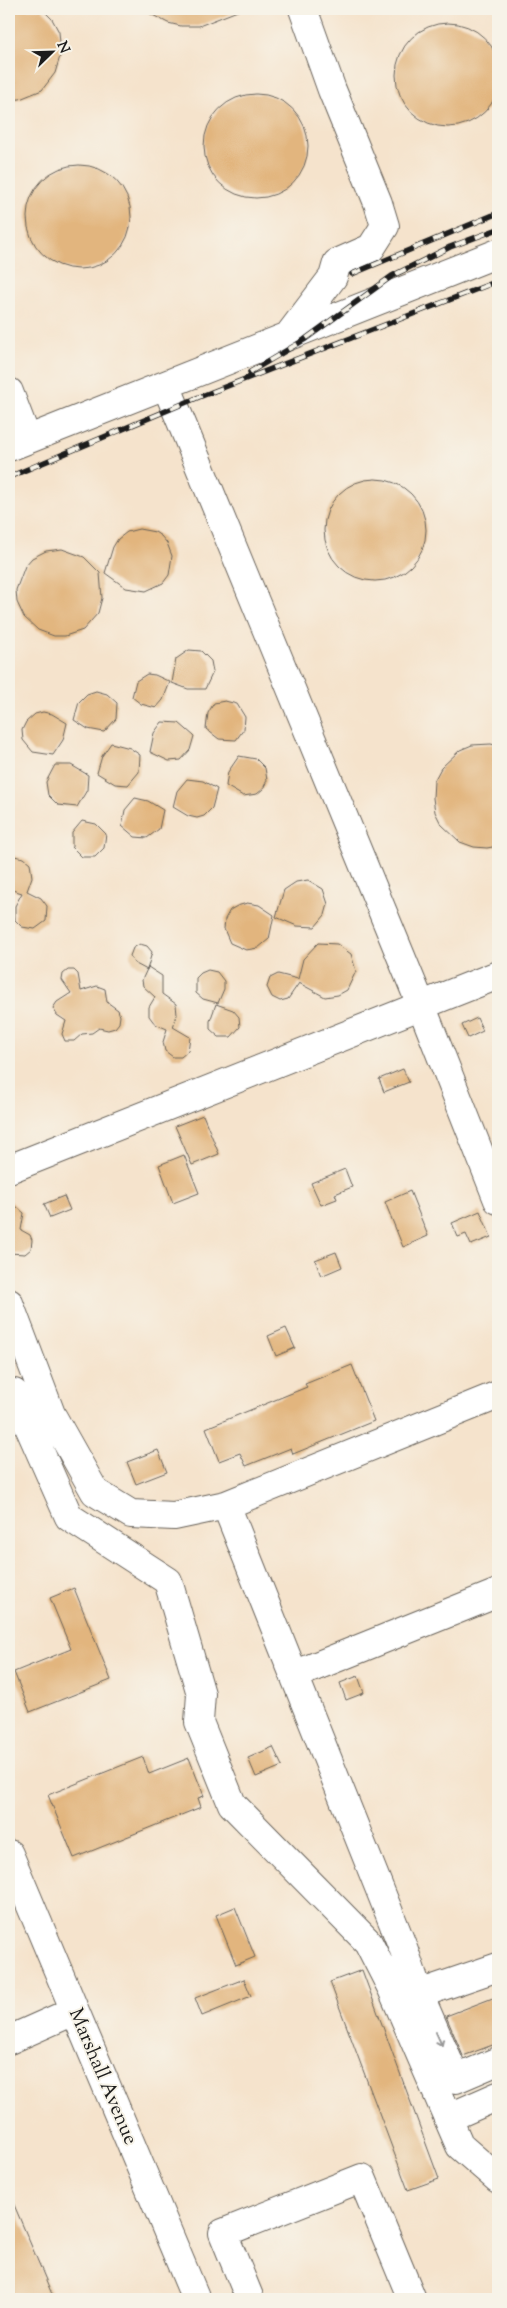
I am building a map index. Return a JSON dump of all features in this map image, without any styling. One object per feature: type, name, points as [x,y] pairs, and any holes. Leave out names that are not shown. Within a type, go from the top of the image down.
[{"type":"street","points":[[289,335],[333,276],[337,262],[371,248],[385,226],[378,203],[332,90],[303,9]]},
{"type":"street","points":[[9,392],[18,443],[498,254]]},
{"type":"street","points":[[166,385],[421,1005],[498,1200]]},
{"type":"street","points":[[9,1169],[498,975]]},
{"type":"street","points":[[9,1303],[51,1414],[95,1492],[131,1514],[174,1516],[226,1505],[498,1394]]},
{"type":"street","points":[[10,1389],[69,1517],[168,1582],[201,1694],[199,1722],[232,1804],[368,1942],[392,1989],[460,2146],[498,2179]]},
{"type":"street","points":[[226,1505],[404,1950],[419,1994],[456,2079],[498,2061]]},
{"type":"street","points":[[294,1675],[498,1592]]},
{"type":"street","name":"Marshall Avenue","points":[[9,1854],[196,2299]]},
{"type":"street","points":[[419,1994],[498,1967]]},
{"type":"street","points":[[9,2040],[74,2011]]},
{"type":"street","points":[[448,2118],[498,2096]]},
{"type":"street","points":[[250,2299],[223,2233],[362,2178],[412,2299]]},
{"type":"building","points":[[9,9],[42,9],[52,19],[59,32],[61,53],[55,73],[42,90],[20,99],[9,100]]},
{"type":"building","points":[[141,9],[240,10],[199,26],[181,26],[168,23]]},
{"type":"building","points":[[448,23],[468,27],[477,32],[491,46],[496,55],[500,75],[496,95],[491,104],[477,118],[468,123],[448,127],[428,123],[419,118],[405,104],[400,95],[396,75],[400,55],[405,46],[419,32],[428,27]]},
{"type":"building","points":[[256,94],[276,98],[293,109],[304,126],[308,146],[304,166],[293,183],[276,194],[256,198],[236,194],[219,183],[208,166],[204,146],[208,126],[219,109],[236,98]]},
{"type":"building","points":[[79,165],[99,169],[116,180],[127,197],[131,217],[127,237],[116,254],[99,265],[79,269],[59,265],[42,254],[31,237],[27,217],[31,197],[42,180],[59,169]]},
{"type":"building","points":[[375,479],[394,483],[411,494],[422,511],[426,530],[422,549],[411,566],[394,577],[375,581],[356,577],[339,566],[328,549],[324,530],[328,511],[339,494],[356,483]]},
{"type":"building","points":[[139,529],[155,532],[161,536],[167,543],[172,556],[169,575],[163,583],[146,591],[126,588],[105,573],[113,547],[118,539],[127,532]]},
{"type":"building","points":[[62,549],[84,557],[100,573],[102,598],[98,613],[83,630],[65,636],[54,636],[38,630],[24,617],[17,602],[16,590],[25,566],[32,558],[46,551]]},
{"type":"building","points":[[189,650],[201,651],[211,661],[213,672],[205,689],[188,689],[172,683],[176,659]]},
{"type":"building","points":[[147,674],[155,675],[170,682],[163,700],[156,708],[141,704],[132,697],[136,681]]},
{"type":"building","points":[[96,691],[107,694],[117,703],[116,719],[104,732],[88,729],[74,720],[79,702],[87,694]]},
{"type":"building","points":[[225,701],[237,704],[245,717],[244,729],[236,740],[219,739],[206,729],[208,713],[214,703]]},
{"type":"building","points":[[43,712],[52,714],[67,723],[63,740],[53,755],[33,752],[23,740],[22,730],[26,722],[35,714]]},
{"type":"building","points":[[162,722],[179,723],[194,736],[190,750],[181,760],[169,761],[150,752],[154,733]]},
{"type":"building","points":[[111,743],[130,748],[140,755],[139,772],[128,785],[115,784],[97,773],[102,756]]},
{"type":"building","points":[[491,744],[498,746],[498,846],[487,848],[474,847],[460,842],[441,824],[435,812],[433,798],[434,781],[441,768],[460,750],[472,745]]},
{"type":"building","points":[[239,756],[256,759],[265,768],[267,780],[263,789],[257,794],[243,796],[226,786],[228,772]]},
{"type":"building","points":[[55,765],[71,765],[88,775],[87,790],[77,807],[58,805],[48,795],[46,782]]},
{"type":"building","points":[[187,779],[203,781],[217,789],[212,808],[204,816],[197,818],[188,816],[173,807],[177,791]]},
{"type":"building","points":[[135,798],[148,801],[163,810],[159,829],[147,838],[135,837],[122,826],[125,810]]},
{"type":"building","points":[[82,821],[96,824],[106,834],[104,848],[95,857],[82,857],[72,847],[72,833]]},
{"type":"building","points":[[9,855],[24,858],[30,863],[32,877],[27,891],[41,898],[47,906],[46,921],[35,929],[22,927],[15,920],[15,906],[22,893],[9,889]]},
{"type":"building","points":[[308,880],[323,889],[328,904],[325,915],[315,927],[297,926],[276,917],[284,890],[296,882]]},
{"type":"building","points":[[247,903],[259,905],[274,915],[269,939],[258,948],[246,950],[230,943],[224,929],[225,919],[230,910]]},
{"type":"building","points":[[318,943],[337,944],[351,954],[356,971],[347,990],[338,995],[325,997],[299,983],[288,999],[280,1001],[272,997],[267,987],[270,978],[278,974],[298,979],[303,959]]},
{"type":"building","points":[[140,944],[147,946],[152,952],[147,970],[134,963],[130,956],[133,948]]},
{"type":"building","points":[[148,967],[162,976],[162,994],[176,1004],[177,1015],[173,1027],[190,1037],[188,1051],[181,1057],[173,1057],[165,1051],[163,1042],[167,1029],[155,1024],[149,1016],[149,1007],[155,997],[143,986],[142,980]]},
{"type":"building","points":[[68,970],[74,970],[78,974],[81,991],[97,986],[105,989],[107,1002],[118,1010],[120,1016],[119,1023],[115,1028],[108,1030],[99,1028],[92,1033],[82,1034],[74,1041],[65,1041],[62,1034],[66,1021],[57,1015],[53,1008],[57,1002],[71,993],[62,980],[63,974]]},
{"type":"building","points":[[208,970],[217,972],[224,981],[224,989],[218,1003],[203,999],[196,993],[196,978]]},
{"type":"building","points":[[216,1004],[233,1010],[239,1017],[240,1027],[231,1037],[219,1037],[210,1029],[210,1021]]},
{"type":"building","points":[[477,1018],[483,1031],[468,1038],[462,1025]]},
{"type":"building","points":[[403,1069],[409,1082],[384,1092],[379,1079]]},
{"type":"building","points":[[203,1115],[219,1154],[192,1165],[175,1126]]},
{"type":"building","points":[[184,1155],[199,1193],[173,1203],[159,1165]]},
{"type":"building","points":[[345,1169],[352,1187],[335,1194],[337,1199],[321,1205],[311,1183]]},
{"type":"building","points":[[410,1191],[428,1236],[403,1247],[385,1202]]},
{"type":"building","points":[[64,1196],[70,1210],[50,1218],[44,1204]]},
{"type":"building","points":[[9,1200],[24,1213],[21,1230],[30,1235],[32,1240],[31,1249],[25,1254],[9,1253]]},
{"type":"building","points":[[480,1211],[491,1237],[471,1245],[466,1234],[458,1237],[452,1223]]},
{"type":"building","points":[[336,1252],[342,1267],[321,1276],[315,1260]]},
{"type":"building","points":[[286,1328],[295,1348],[276,1356],[268,1336]]},
{"type":"building","points":[[352,1365],[374,1421],[293,1454],[291,1448],[246,1466],[240,1453],[219,1461],[206,1428],[307,1387],[305,1384]]},
{"type":"building","points":[[158,1450],[167,1472],[136,1484],[127,1462]]},
{"type":"building","points":[[74,1588],[111,1680],[30,1712],[14,1672],[71,1649],[50,1598]]},
{"type":"building","points":[[358,1676],[364,1693],[346,1700],[340,1683]]},
{"type":"building","points":[[273,1747],[282,1766],[256,1777],[248,1758]]},
{"type":"building","points":[[143,1757],[149,1774],[189,1758],[204,1796],[198,1798],[201,1807],[74,1858],[48,1795]]},
{"type":"building","points":[[235,1907],[255,1957],[236,1965],[216,1915]]},
{"type":"building","points":[[362,1970],[439,2179],[408,2190],[330,1982]]},
{"type":"building","points":[[244,1979],[251,1996],[202,2016],[195,1998]]},
{"type":"building","points":[[498,1996],[498,2043],[463,2056],[446,2016]]},
{"type":"building","points":[[9,2193],[54,2299],[9,2299]]},
{"type":"railway","points":[[352,274],[498,213]]},
{"type":"railway","points":[[250,372],[304,340],[392,276],[450,247],[498,229]]},
{"type":"railway","points":[[9,477],[199,397],[498,281]]}]
